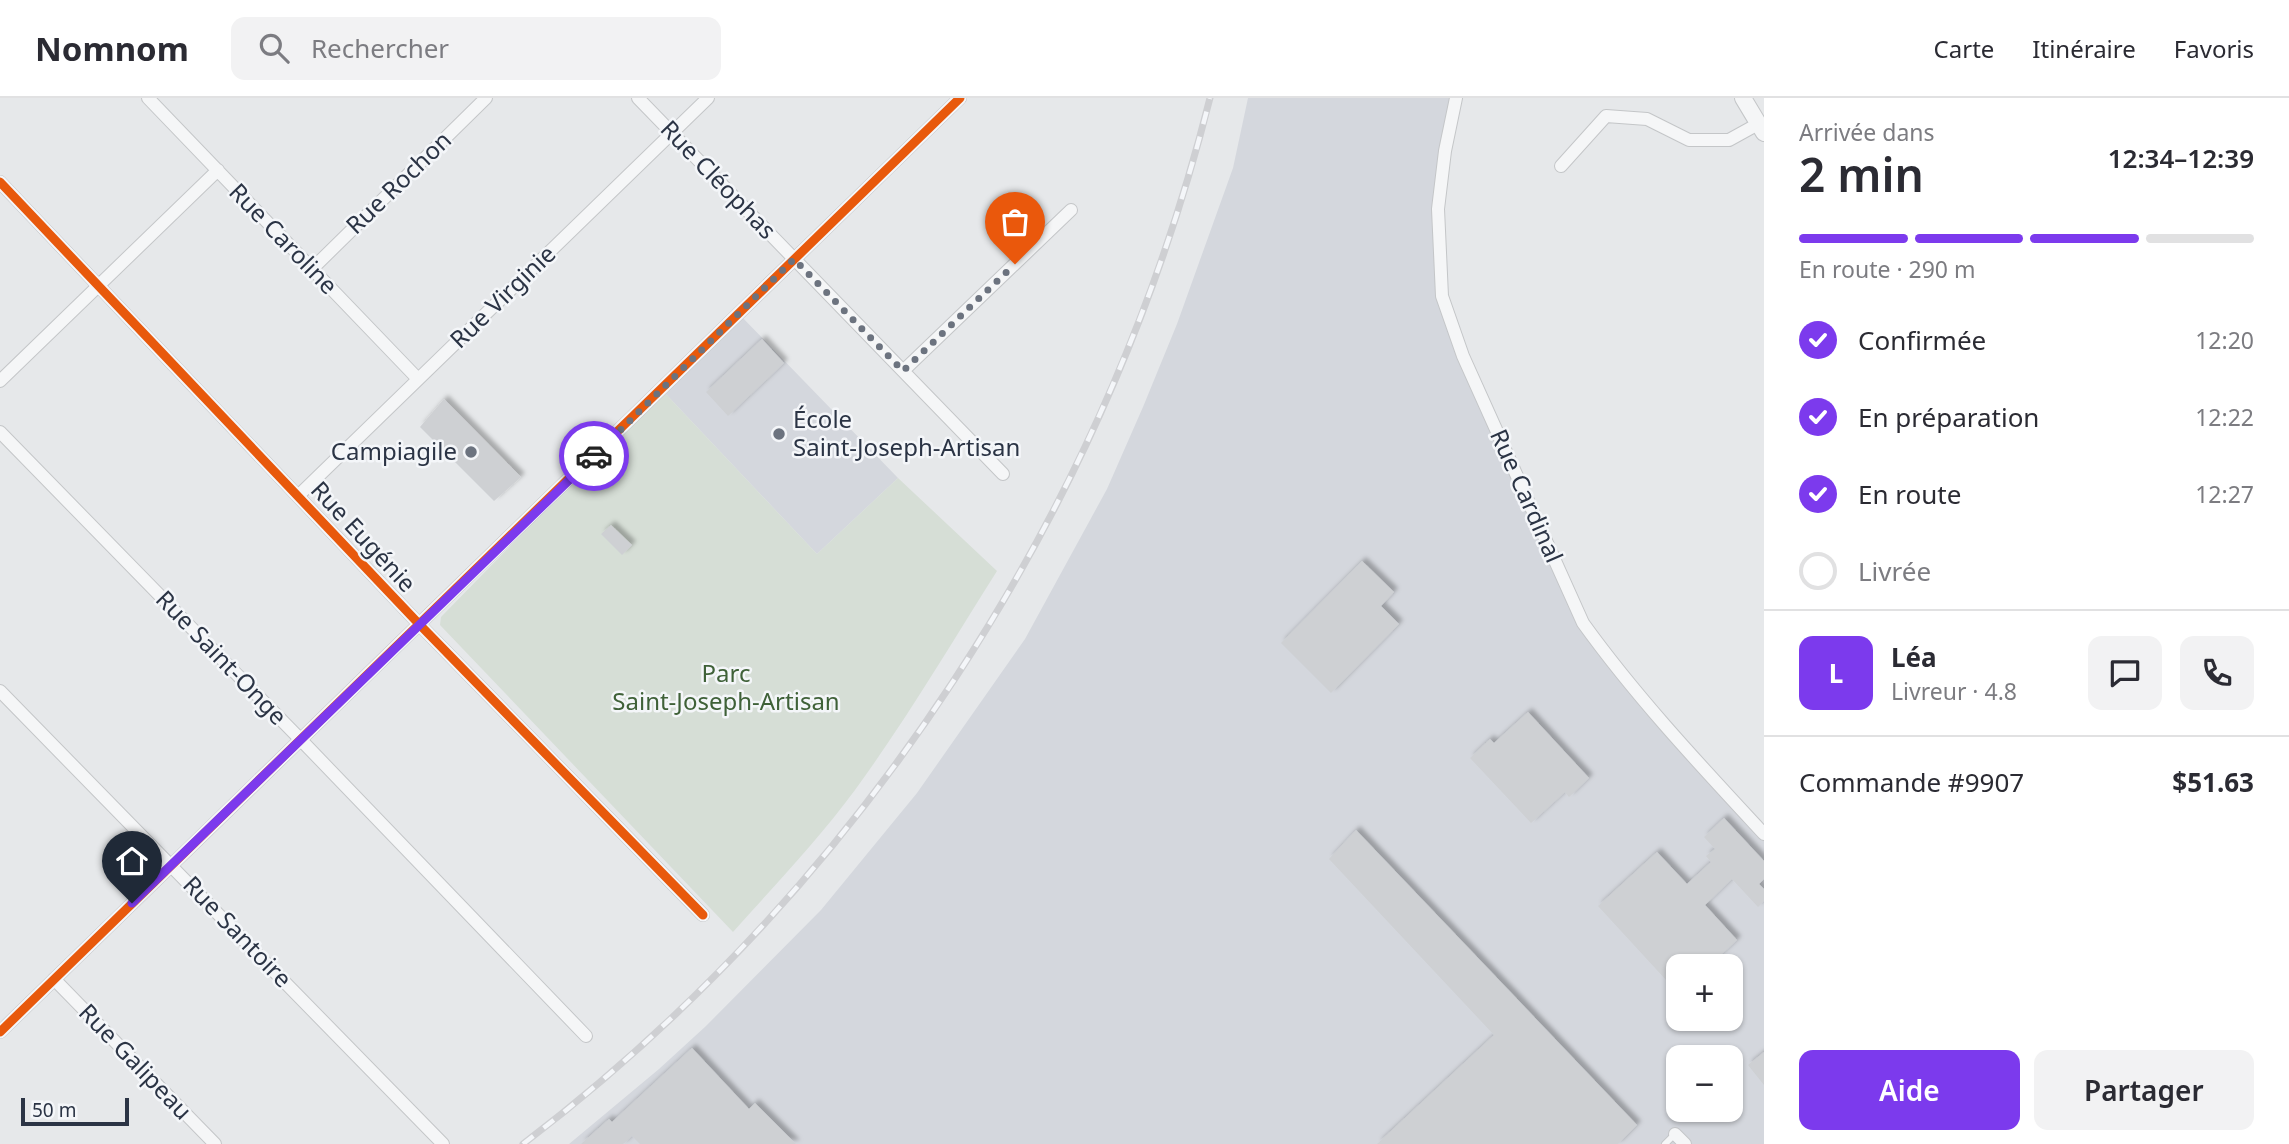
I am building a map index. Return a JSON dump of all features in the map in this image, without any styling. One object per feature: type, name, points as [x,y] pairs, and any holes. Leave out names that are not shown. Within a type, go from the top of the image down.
[{"type":"street","name":"Rue Caroline","points":[[148,98],[418,379]]},
{"type":"street","name":"Rue Rochon","points":[[312,269],[486,98]]},
{"type":"street","name":"Rue Cléophas","points":[[638,98],[1003,474]]},
{"type":"street","name":"Rue Virginie","points":[[298,496],[708,98]]},
{"type":"street","points":[[0,1032],[960,98]]},
{"type":"street","name":"Rue Cardinal","points":[[1456,98],[1445,151],[1438,223],[1442,296],[1463,356],[1583,623],[1607,656],[1685,748],[1764,834]]},
{"type":"street","points":[[1562,166],[1606,116],[1647,118],[1689,140],[1729,139],[1761,129],[1742,98]]},
{"type":"street","points":[[0,381],[218,170]]},
{"type":"street","name":"Rue Eugénie","points":[[0,182],[419,624],[703,915]]},
{"type":"street","points":[[903,371],[1071,210]]},
{"type":"street","name":"Rue Saint-Onge","points":[[0,432],[586,1036]]},
{"type":"street","name":"Rue Santoire","points":[[0,691],[443,1144]]},
{"type":"street","name":"Rue Galipeau","points":[[54,979],[215,1144]]},
{"type":"street","points":[[1675,1134],[1685,1144]]},
{"type":"lane","points":[[1665,1144],[1675,1134]]},
{"type":"shaded area","points":[[1248,98],[1456,98],[1445,151],[1442,296],[1583,623],[1764,834],[1764,1144],[569,1144],[706,1026],[821,910],[917,793],[1025,639],[1107,489],[1177,324],[1233,168]]},
{"type":"shaded area","name":"École Saint-Joseph-Artisan","points":[[739,314],[898,478],[817,554],[662,390]]},
{"type":"green space","name":"Parc Saint-Joseph-Artisan","points":[[662,390],[817,554],[898,478],[997,571],[855,790],[811,845],[733,932],[440,625],[441,617]]},
{"type":"building","points":[[762,339],[784,363],[728,416],[706,392]]},
{"type":"building","name":"Campiagile","points":[[444,399],[521,477],[494,501],[420,427]]},
{"type":"building","points":[[611,525],[632,545],[622,555],[601,534]]},
{"type":"building","points":[[1362,561],[1394,592],[1381,606],[1399,624],[1331,693],[1281,643]]},
{"type":"building","points":[[1528,712],[1589,778],[1569,797],[1565,792],[1531,823],[1470,758],[1490,739],[1494,743]]},
{"type":"building","points":[[1724,818],[1764,861],[1764,879],[1759,884],[1764,889],[1764,901],[1758,907],[1732,879],[1705,905],[1737,940],[1722,954],[1666,954],[1666,980],[1598,906],[1657,852],[1687,884],[1711,862],[1706,856],[1715,849],[1704,837]]},
{"type":"building","points":[[1356,830],[1637,1125],[1618,1144],[1377,1144],[1494,1035],[1329,859]]},
{"type":"building","points":[[692,1048],[749,1109],[755,1103],[796,1144],[640,1144],[632,1136],[623,1144],[581,1144],[609,1119],[612,1122]]},
{"type":"building","points":[[1764,1052],[1764,1085],[1748,1065]]},
{"type":"railway","points":[[523,1144],[646,1042],[759,930],[862,809],[955,679],[1036,542],[1106,399],[1165,251],[1210,98]]},
{"type":"cycle path","points":[[0,1032],[960,98]]},
{"type":"cycle path","points":[[0,182],[419,624],[703,915]]},
{"type":"way so far","points":[[594,456],[794,259],[903,371],[1015,264]]},
{"type":"place","name":"École Saint-Joseph-Artisan","points":[[779,434]]},
{"type":"place","name":"Campiagile","points":[[471,452]]},
{"type":"route","points":[[132,903],[594,456]]}]
